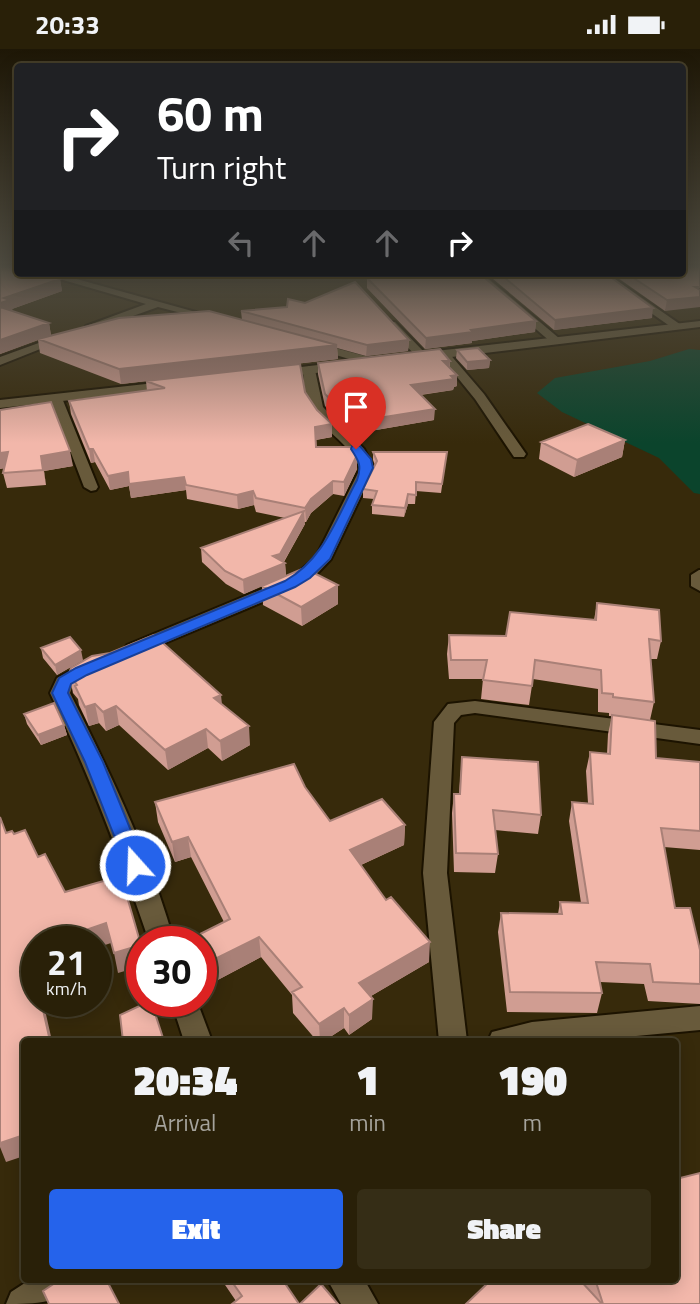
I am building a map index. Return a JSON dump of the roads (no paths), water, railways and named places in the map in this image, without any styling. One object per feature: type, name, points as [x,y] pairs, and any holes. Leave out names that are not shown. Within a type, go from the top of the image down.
[{"type":"street","points":[[0,361],[97,326]]},
{"type":"street","points":[[391,326],[416,357],[689,326]]},
{"type":"street","points":[[538,326],[556,341]]},
{"type":"street","points":[[269,374],[381,362],[299,341]]},
{"type":"street","points":[[444,354],[480,397],[519,454]]},
{"type":"street","points":[[157,926],[94,762],[60,693],[64,682],[113,658],[290,584],[306,575],[323,559],[367,468],[365,459],[315,406],[309,370]]},
{"type":"street","points":[[0,404],[189,383]]},
{"type":"street","points":[[56,398],[91,487]]},
{"type":"street","points":[[453,1038],[435,873],[444,722],[456,709],[475,707],[700,737]]},
{"type":"street","points":[[190,1017],[197,1038]]},
{"type":"street","points":[[515,1038],[532,1034],[700,1019]]},
{"type":"street","points":[[23,1304],[55,1283]]},
{"type":"street","points":[[347,1283],[361,1304]]}]
